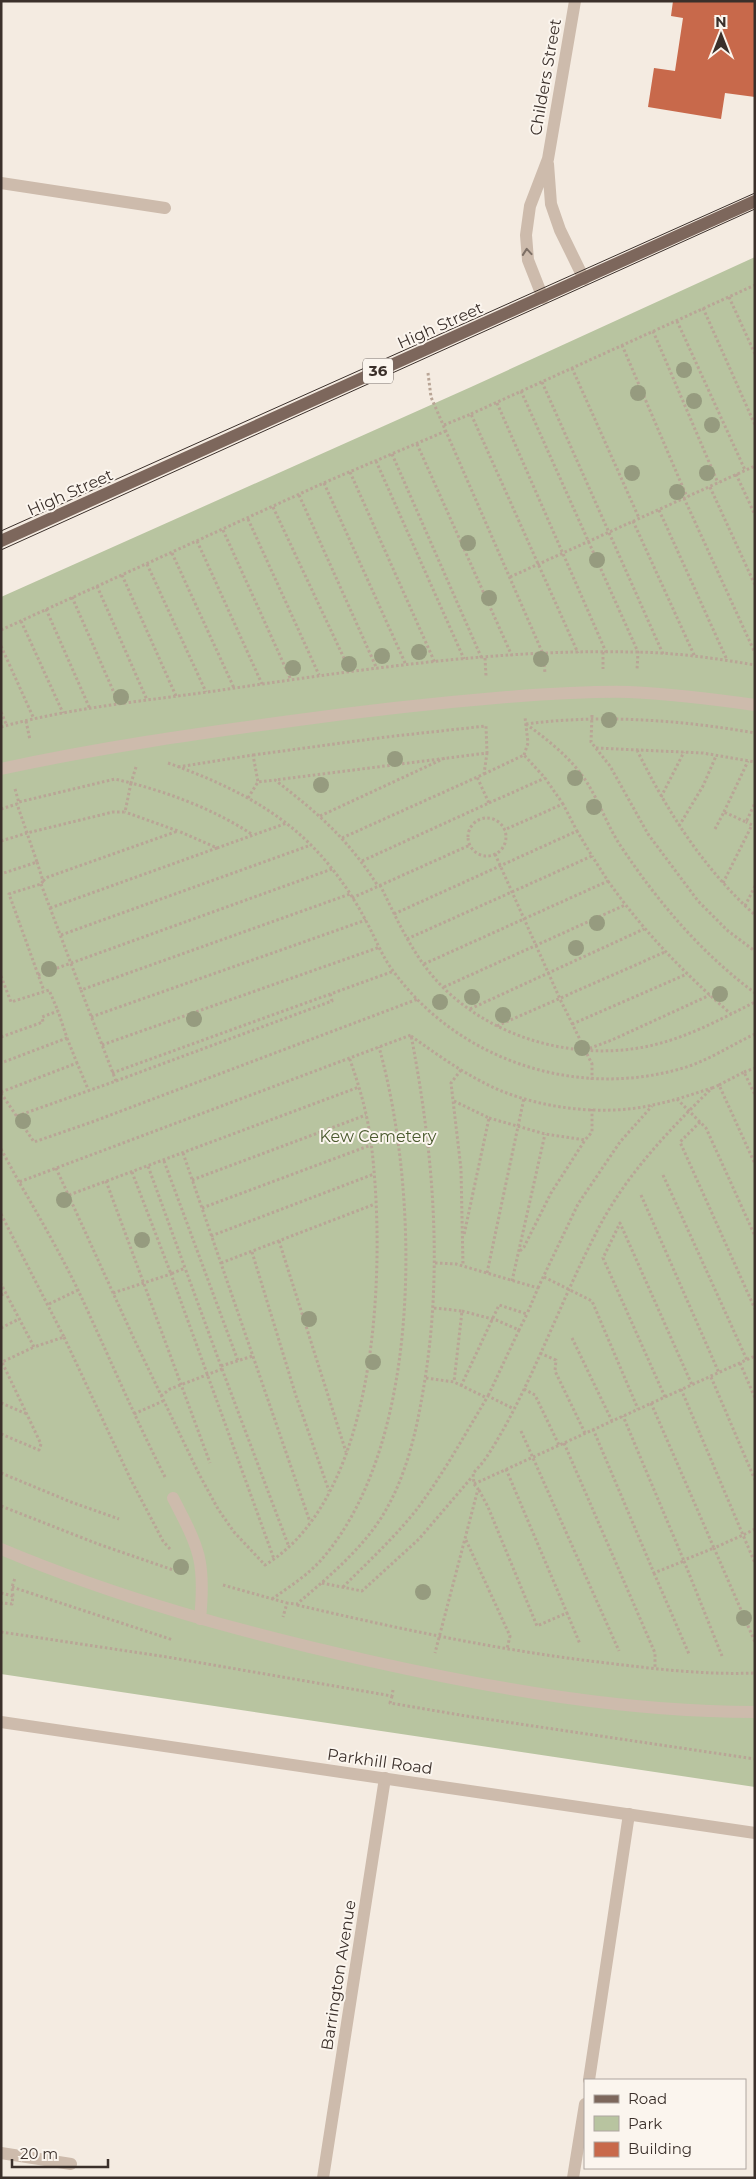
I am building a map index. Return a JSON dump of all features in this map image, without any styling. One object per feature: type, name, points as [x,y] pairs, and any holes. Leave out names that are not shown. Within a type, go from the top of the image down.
[{"type":"main road","name":"High Street","points":[[1,541],[755,201]]},
{"type":"street","name":"Childers Street","points":[[542,298],[528,260],[526,235],[530,206],[548,159],[575,1]]},
{"type":"street","name":"Childers Street","points":[[548,159],[551,204],[560,230],[584,279]]},
{"type":"street","points":[[1,183],[165,208]]},
{"type":"street","points":[[1,769],[112,748],[260,725],[358,712],[523,696],[592,692],[669,695],[755,705]]},
{"type":"street","points":[[173,1498],[194,1538],[199,1553],[203,1579],[200,1619]]},
{"type":"street","points":[[1,1549],[96,1585],[200,1619],[278,1640],[430,1674],[500,1687],[665,1709],[755,1712]]},
{"type":"street","name":"Parkhill Road","points":[[1,1722],[755,1833]]},
{"type":"street","name":"Barrington Avenue","points":[[323,2178],[385,1778]]},
{"type":"street","points":[[589,2079],[629,1814]]},
{"type":"street","points":[[573,2178],[584,2110]]},
{"type":"street","points":[[1,2153],[71,2164]]},
{"type":"path","points":[[444,425],[755,285]]},
{"type":"path","points":[[729,297],[755,354]]},
{"type":"path","points":[[703,308],[755,425]]},
{"type":"path","points":[[677,320],[745,471]]},
{"type":"path","points":[[653,331],[718,483]]},
{"type":"path","points":[[622,345],[686,498],[755,653]]},
{"type":"path","points":[[423,350],[432,397],[543,654],[547,694]]},
{"type":"path","points":[[572,368],[639,519]]},
{"type":"path","points":[[542,382],[663,654]]},
{"type":"path","points":[[521,391],[638,652]]},
{"type":"path","points":[[497,402],[606,652]]},
{"type":"path","points":[[471,414],[578,653]]},
{"type":"path","points":[[1,630],[350,472],[446,431]]},
{"type":"path","points":[[417,444],[512,656]]},
{"type":"path","points":[[392,454],[482,658]]},
{"type":"path","points":[[376,461],[464,660]]},
{"type":"path","points":[[510,577],[755,466]]},
{"type":"path","points":[[350,472],[435,663]]},
{"type":"path","points":[[736,474],[755,515]]},
{"type":"path","points":[[324,484],[406,666]]},
{"type":"path","points":[[710,487],[755,585]]},
{"type":"path","points":[[299,495],[377,669]]},
{"type":"path","points":[[273,507],[350,671]]},
{"type":"path","points":[[659,510],[728,661]]},
{"type":"path","points":[[248,519],[319,675]]},
{"type":"path","points":[[633,521],[695,658]]},
{"type":"path","points":[[223,530],[291,680]]},
{"type":"path","points":[[198,542],[262,684]]},
{"type":"path","points":[[172,553],[234,688]]},
{"type":"path","points":[[147,564],[206,692]]},
{"type":"path","points":[[122,575],[176,696]]},
{"type":"path","points":[[96,586],[147,700]]},
{"type":"path","points":[[72,597],[119,704]]},
{"type":"path","points":[[46,609],[90,709]]},
{"type":"path","points":[[20,621],[63,713]]},
{"type":"path","points":[[1,646],[34,719]]},
{"type":"path","points":[[1,727],[63,713],[319,675],[482,658],[543,654],[638,652],[755,665]]},
{"type":"path","points":[[592,692],[591,742],[610,766],[648,834],[704,907],[728,931],[755,952]]},
{"type":"path","points":[[342,838],[524,756],[528,743],[523,696]]},
{"type":"path","points":[[1,712],[7,726]]},
{"type":"path","points":[[526,724],[550,721],[592,720],[681,724],[755,733]]},
{"type":"path","points":[[526,724],[565,756],[586,781],[618,842],[661,903],[709,956],[755,993]]},
{"type":"path","points":[[178,767],[386,737],[486,726],[487,753],[484,774]]},
{"type":"path","points":[[596,748],[684,752],[755,762]]},
{"type":"path","points":[[637,750],[661,798],[706,864],[755,915]]},
{"type":"path","points":[[661,798],[684,752]]},
{"type":"path","points":[[258,782],[487,753]]},
{"type":"path","points":[[248,798],[258,782],[253,756]]},
{"type":"path","points":[[524,756],[545,778],[563,804],[577,831],[608,881],[644,929],[686,974],[731,1014]]},
{"type":"path","points":[[679,826],[703,786],[716,756]]},
{"type":"path","points":[[320,816],[448,757]]},
{"type":"path","points":[[163,761],[261,804],[287,823],[311,845],[332,869],[366,920],[394,971],[418,999],[449,1026],[503,1059],[557,1075],[592,1080],[618,1080],[684,1068],[755,1034]]},
{"type":"path","points":[[715,829],[748,761]]},
{"type":"path","points":[[477,777],[489,803]]},
{"type":"path","points":[[362,861],[545,778]]},
{"type":"path","points":[[19,802],[115,779],[176,797],[236,824],[253,835]]},
{"type":"path","points":[[275,780],[320,816],[362,861],[379,886],[407,939],[424,964],[444,987],[469,1009],[496,1026],[517,1036],[585,1050],[618,1051],[661,1043],[689,1034],[755,1002]]},
{"type":"path","points":[[125,812],[131,783]]},
{"type":"path","points":[[746,822],[755,803]]},
{"type":"path","points":[[1,809],[17,804],[37,862],[50,908],[116,1081]]},
{"type":"path","points":[[504,830],[563,804]]},
{"type":"path","points":[[1,841],[113,812],[125,812],[178,831],[217,848]]},
{"type":"path","points":[[723,883],[752,825],[724,812]]},
{"type":"path","points":[[481,819],[494,820],[504,830],[504,846],[495,854],[483,856],[473,850],[470,845],[469,833],[471,827],[481,819]]},
{"type":"path","points":[[50,908],[287,823]]},
{"type":"path","points":[[44,991],[9,894],[42,882],[48,877],[178,831]]},
{"type":"path","points":[[394,914],[577,831]]},
{"type":"path","points":[[61,935],[311,845]]},
{"type":"path","points":[[81,990],[379,886],[470,845]]},
{"type":"path","points":[[495,854],[560,999],[592,1064],[592,1080]]},
{"type":"path","points":[[407,939],[592,856]]},
{"type":"path","points":[[1,874],[37,862]]},
{"type":"path","points":[[38,975],[332,869]]},
{"type":"path","points":[[424,964],[608,881]]},
{"type":"path","points":[[745,906],[755,886]]},
{"type":"path","points":[[444,987],[625,905]]},
{"type":"path","points":[[92,1017],[366,920]]},
{"type":"path","points":[[469,1009],[644,929]]},
{"type":"path","points":[[102,1045],[380,946]]},
{"type":"path","points":[[496,1026],[665,952]]},
{"type":"path","points":[[112,1073],[394,971]]},
{"type":"path","points":[[572,1024],[686,974]]},
{"type":"path","points":[[1,976],[11,1002],[49,990],[88,1090]]},
{"type":"path","points":[[17,1116],[332,1001],[330,993]]},
{"type":"path","points":[[585,1050],[612,1040],[710,995]]},
{"type":"path","points":[[77,1063],[1,1092],[34,1142],[418,999]]},
{"type":"path","points":[[1,1037],[43,1022],[42,1017],[58,1012]]},
{"type":"path","points":[[19,1182],[411,1035]]},
{"type":"path","points":[[411,1035],[461,1070],[500,1090],[524,1098],[560,1106],[592,1109],[652,1106],[719,1086],[755,1068]]},
{"type":"path","points":[[297,1604],[322,1583],[361,1543],[381,1518],[408,1458],[417,1425],[426,1378],[434,1308],[435,1263],[431,1171],[426,1118],[411,1035]]},
{"type":"path","points":[[1,1063],[67,1038]]},
{"type":"path","points":[[272,1599],[301,1578],[322,1559],[344,1528],[362,1495],[377,1458],[388,1420],[402,1332],[406,1261],[406,1216],[401,1157],[394,1113],[379,1047]]},
{"type":"path","points":[[56,1168],[163,1401],[218,1509],[234,1532],[266,1564],[289,1548],[310,1522],[329,1492],[346,1452],[364,1393],[376,1270],[374,1174],[366,1115],[349,1057]]},
{"type":"path","points":[[461,1070],[451,1083],[461,1169],[463,1266]]},
{"type":"path","points":[[744,1072],[755,1094]]},
{"type":"path","points":[[69,1195],[359,1086]]},
{"type":"path","points":[[719,1086],[755,1164]]},
{"type":"path","points":[[322,1583],[362,1591],[380,1577],[419,1539],[481,1467],[524,1389],[595,1234],[612,1204],[641,1163],[689,1110],[712,1088]]},
{"type":"path","points":[[487,1273],[524,1098]]},
{"type":"path","points":[[677,1099],[706,1128],[755,1236]]},
{"type":"path","points":[[454,1101],[489,1118],[517,1127],[545,1134],[585,1140]]},
{"type":"path","points":[[343,1587],[415,1511],[444,1470],[488,1397],[578,1204],[620,1142],[652,1106]]},
{"type":"path","points":[[520,1252],[551,1193],[592,1132],[592,1109]]},
{"type":"path","points":[[192,1180],[366,1115]]},
{"type":"path","points":[[463,1240],[489,1118]]},
{"type":"path","points":[[700,1122],[680,1142],[755,1309]]},
{"type":"path","points":[[512,1281],[545,1134]]},
{"type":"path","points":[[202,1208],[371,1144]]},
{"type":"path","points":[[1,1149],[48,1231],[78,1290],[134,1414],[174,1493],[173,1498]]},
{"type":"path","points":[[183,1153],[310,1522]]},
{"type":"path","points":[[164,1160],[238,1361]]},
{"type":"path","points":[[148,1166],[289,1548]]},
{"type":"path","points":[[132,1172],[274,1559]]},
{"type":"path","points":[[211,1236],[374,1174]]},
{"type":"path","points":[[663,1175],[746,1360]]},
{"type":"path","points":[[106,1181],[210,1463]]},
{"type":"path","points":[[640,1195],[719,1373]]},
{"type":"path","points":[[221,1263],[375,1204]]},
{"type":"path","points":[[1,1214],[49,1304],[131,1480],[163,1541],[172,1551]]},
{"type":"path","points":[[666,1397],[603,1258],[620,1223],[692,1385]]},
{"type":"path","points":[[279,1241],[346,1452]]},
{"type":"path","points":[[252,1252],[296,1396],[329,1492]]},
{"type":"path","points":[[435,1263],[463,1266],[538,1288]]},
{"type":"path","points":[[114,1292],[185,1268]]},
{"type":"path","points":[[544,1276],[592,1300],[638,1409]]},
{"type":"path","points":[[1,1284],[34,1347]]},
{"type":"path","points":[[49,1304],[78,1290]]},
{"type":"path","points":[[1,1295],[6,1293]]},
{"type":"path","points":[[462,1386],[499,1305],[527,1314]]},
{"type":"path","points":[[434,1308],[462,1311],[493,1319],[519,1330]]},
{"type":"path","points":[[454,1382],[462,1311]]},
{"type":"path","points":[[1,1328],[19,1319]]},
{"type":"path","points":[[1,1434],[39,1450],[41,1444],[2,1362],[34,1347],[64,1337]]},
{"type":"path","points":[[572,1338],[612,1421]]},
{"type":"path","points":[[540,1353],[556,1360],[555,1371],[585,1433]]},
{"type":"path","points":[[161,1396],[222,1367],[253,1356]]},
{"type":"path","points":[[474,1484],[755,1356]]},
{"type":"path","points":[[740,1363],[755,1398]]},
{"type":"path","points":[[711,1377],[755,1480]]},
{"type":"path","points":[[426,1378],[454,1382],[514,1409]]},
{"type":"path","points":[[524,1389],[535,1395],[559,1445]]},
{"type":"path","points":[[682,1389],[755,1563]]},
{"type":"path","points":[[134,1414],[163,1401]]},
{"type":"path","points":[[1,1403],[27,1414]]},
{"type":"path","points":[[651,1403],[755,1642]]},
{"type":"path","points":[[623,1416],[722,1656]]},
{"type":"path","points":[[593,1429],[689,1654]]},
{"type":"path","points":[[521,1432],[618,1651]]},
{"type":"path","points":[[564,1443],[655,1653],[655,1669]]},
{"type":"path","points":[[506,1469],[580,1644]]},
{"type":"path","points":[[1,1473],[71,1502],[119,1519]]},
{"type":"path","points":[[472,1476],[474,1484],[488,1506],[538,1626],[567,1614]]},
{"type":"path","points":[[430,1674],[478,1490]]},
{"type":"path","points":[[1,1506],[98,1544],[203,1579],[287,1603],[439,1637],[508,1649],[655,1669],[713,1674],[755,1673]]},
{"type":"path","points":[[654,1573],[755,1529]]},
{"type":"path","points":[[465,1538],[510,1636],[508,1649]]},
{"type":"path","points":[[12,1587],[173,1640]]},
{"type":"path","points":[[1,1593],[13,1596],[12,1604],[1,1603]]},
{"type":"path","points":[[278,1640],[287,1603]]},
{"type":"path","points":[[1,1632],[168,1657],[392,1696]]},
{"type":"path","points":[[398,1667],[390,1703],[466,1716],[755,1758]]},
{"type":"green space","name":"Kew Cemetery","points":[[755,257],[755,1787],[1,1674],[1,597],[471,387]]},
{"type":"building","points":[[673,1],[755,1],[755,97],[725,93],[721,119],[648,107],[654,68],[675,71],[683,18],[671,16]]},
{"type":"tram line","points":[[1,531],[755,193]]},
{"type":"tram line","points":[[1,550],[755,209]]}]
